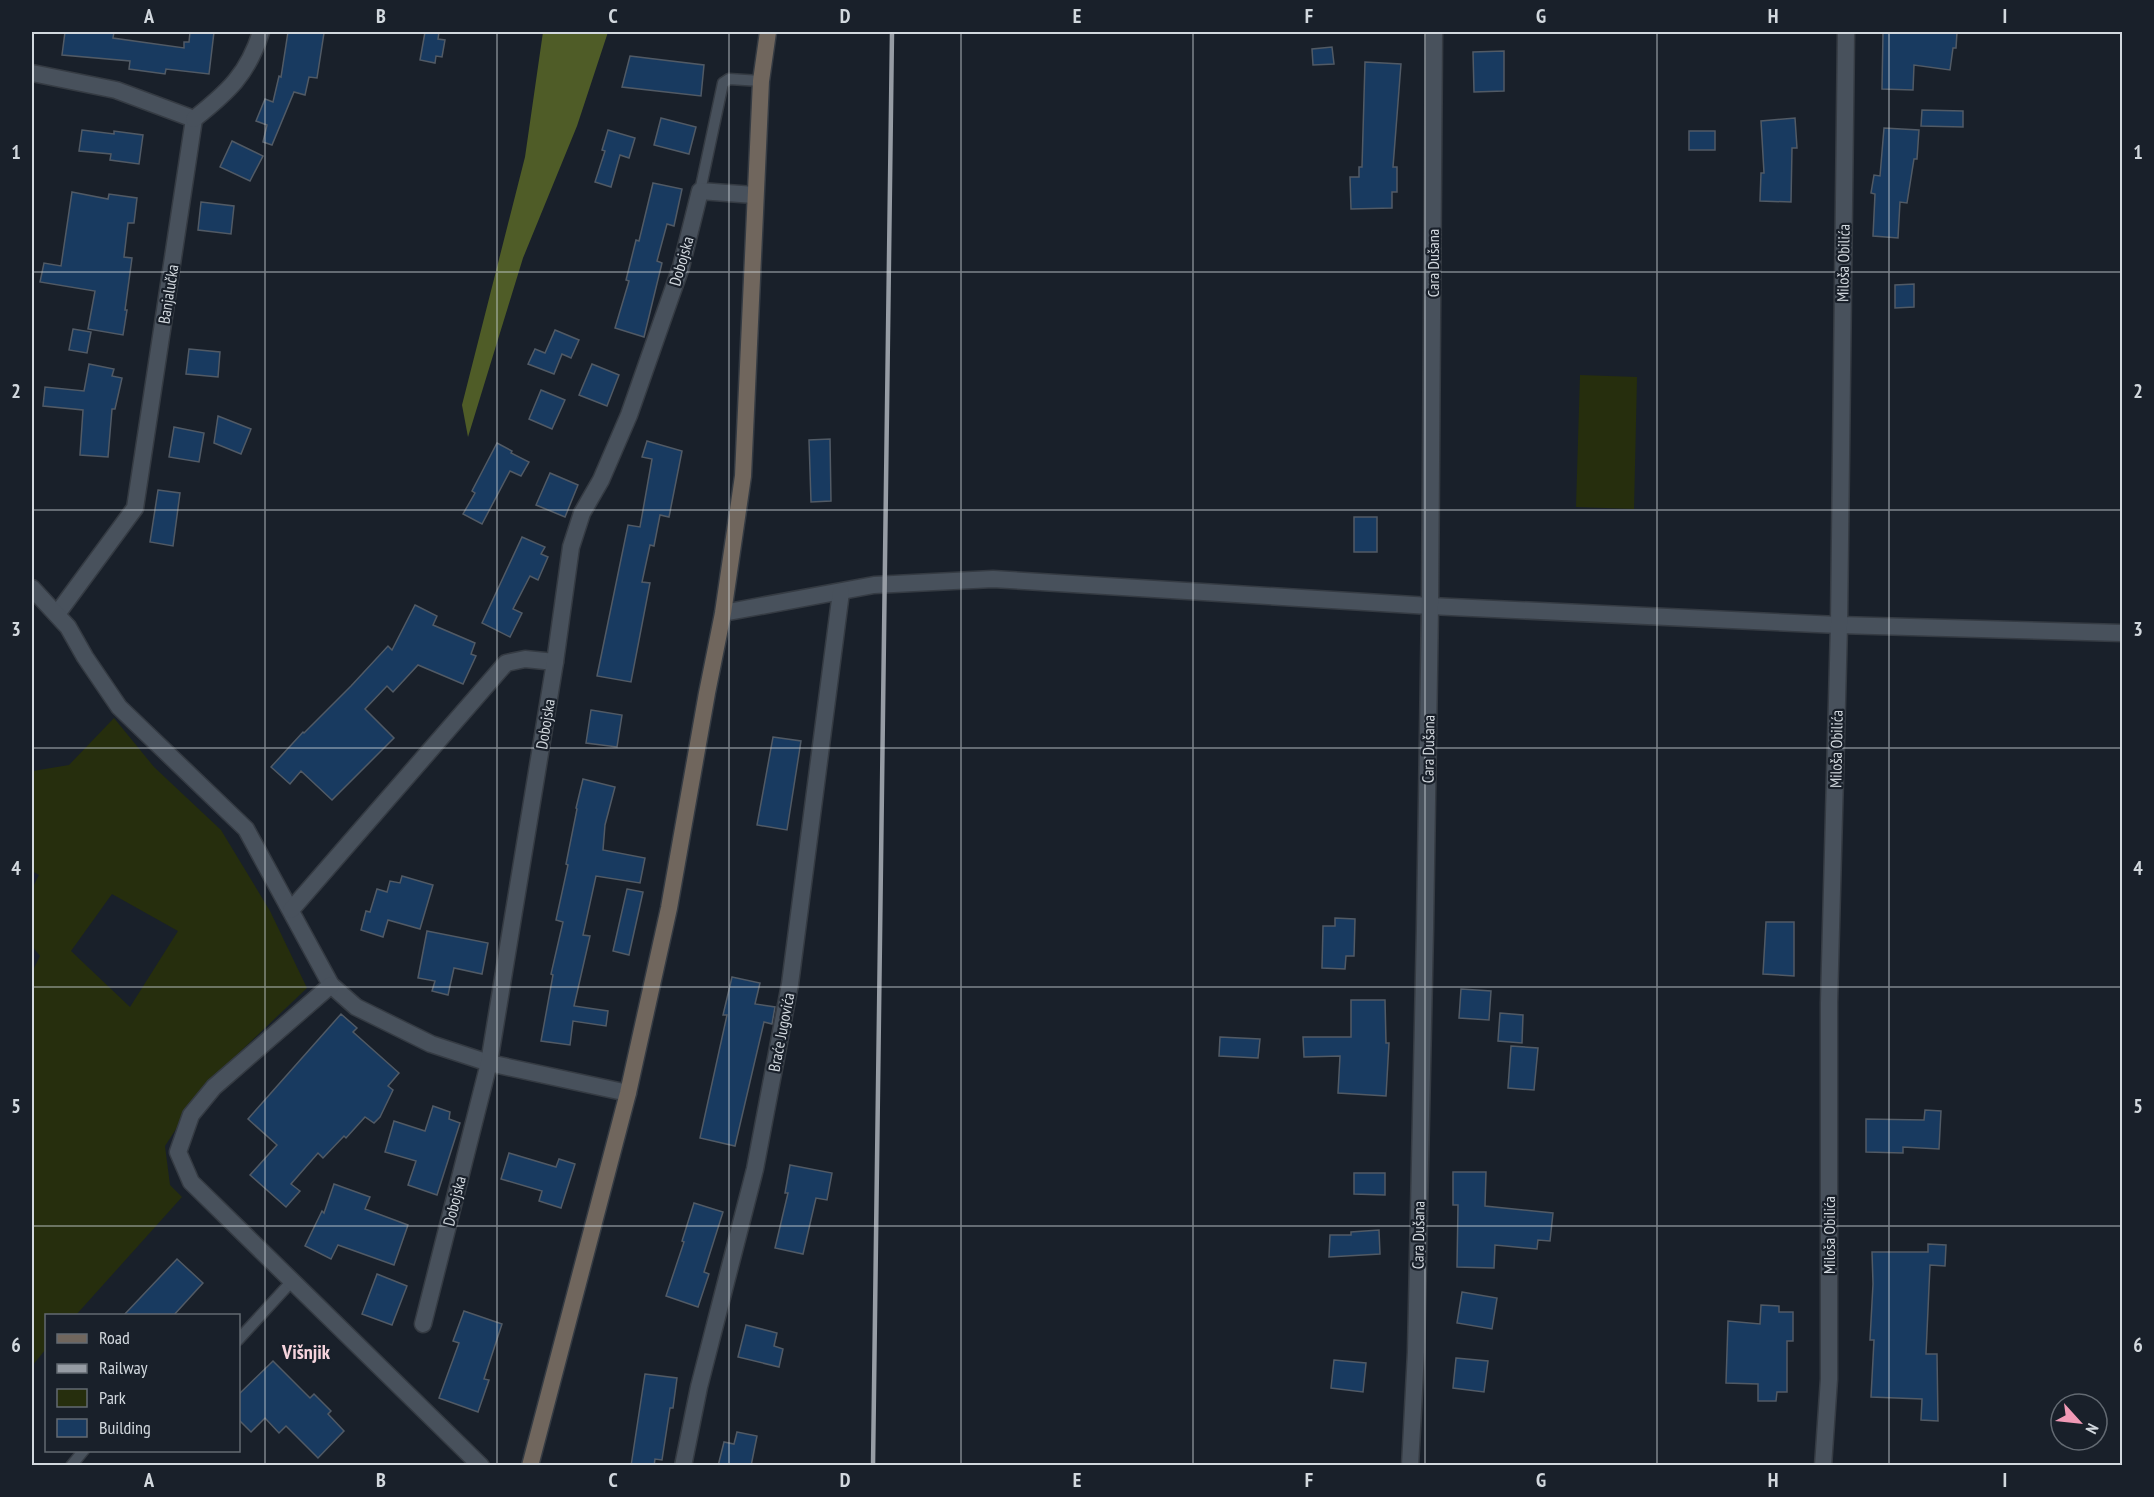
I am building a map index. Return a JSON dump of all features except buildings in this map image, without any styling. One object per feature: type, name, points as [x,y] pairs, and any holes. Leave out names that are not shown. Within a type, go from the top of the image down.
[{"type":"main road","points":[[530,1466],[628,1093],[669,908],[723,613],[743,477],[760,81],[768,32]]},
{"type":"street","points":[[32,73],[116,90],[194,119],[236,82],[254,54],[261,32]]},
{"type":"street","name":"Cara Dušana","points":[[1410,1466],[1417,1317],[1430,606],[1434,32]]},
{"type":"street","name":"Miloša Obilića","points":[[1823,1466],[1829,1379],[1830,1003],[1839,625],[1846,32]]},
{"type":"street","name":"Banjalučka","points":[[57,614],[135,508],[194,119]]},
{"type":"street","points":[[700,191],[754,195]]},
{"type":"street","name":"Dobojska","points":[[423,1324],[489,1063],[555,662],[571,547],[582,513],[601,480],[629,415],[681,267],[700,191]]},
{"type":"street","points":[[723,613],[885,584],[993,579],[1430,606],[1839,625],[2122,633]]},
{"type":"street","points":[[32,588],[68,627],[119,707],[246,829],[331,985],[356,1007],[431,1044],[489,1063],[628,1093]]},
{"type":"street","name":"Braće Jugovića","points":[[683,1466],[699,1387],[755,1169],[790,984],[841,592]]},
{"type":"street","points":[[291,910],[506,663],[525,659],[555,662]]},
{"type":"street","points":[[331,985],[214,1087],[191,1115],[178,1152],[191,1182],[481,1466]]},
{"type":"lane","points":[[700,191],[723,83],[729,79],[760,81]]},
{"type":"lane","points":[[240,1338],[292,1281]]},
{"type":"lane","points":[[70,1466],[82,1452]]},
{"type":"green space","points":[[543,32],[608,32],[577,126],[523,258],[468,437],[462,405],[525,157]]},
{"type":"green space","points":[[1580,375],[1637,377],[1634,509],[1576,507]]},
{"type":"green space","points":[[114,718],[154,767],[221,830],[270,911],[307,988],[204,1086],[165,1146],[170,1185],[182,1197],[77,1314],[45,1314],[45,1350],[32,1366],[32,972],[40,956],[32,946],[32,889],[39,875],[32,871],[33,771],[69,765]],"holes":[[[112,894],[178,931],[130,1007],[71,951]]]},
{"type":"railway","points":[[873,1466],[892,32]]},
{"type":"district","name":"Višnjik","points":[[306,1352]]}]
